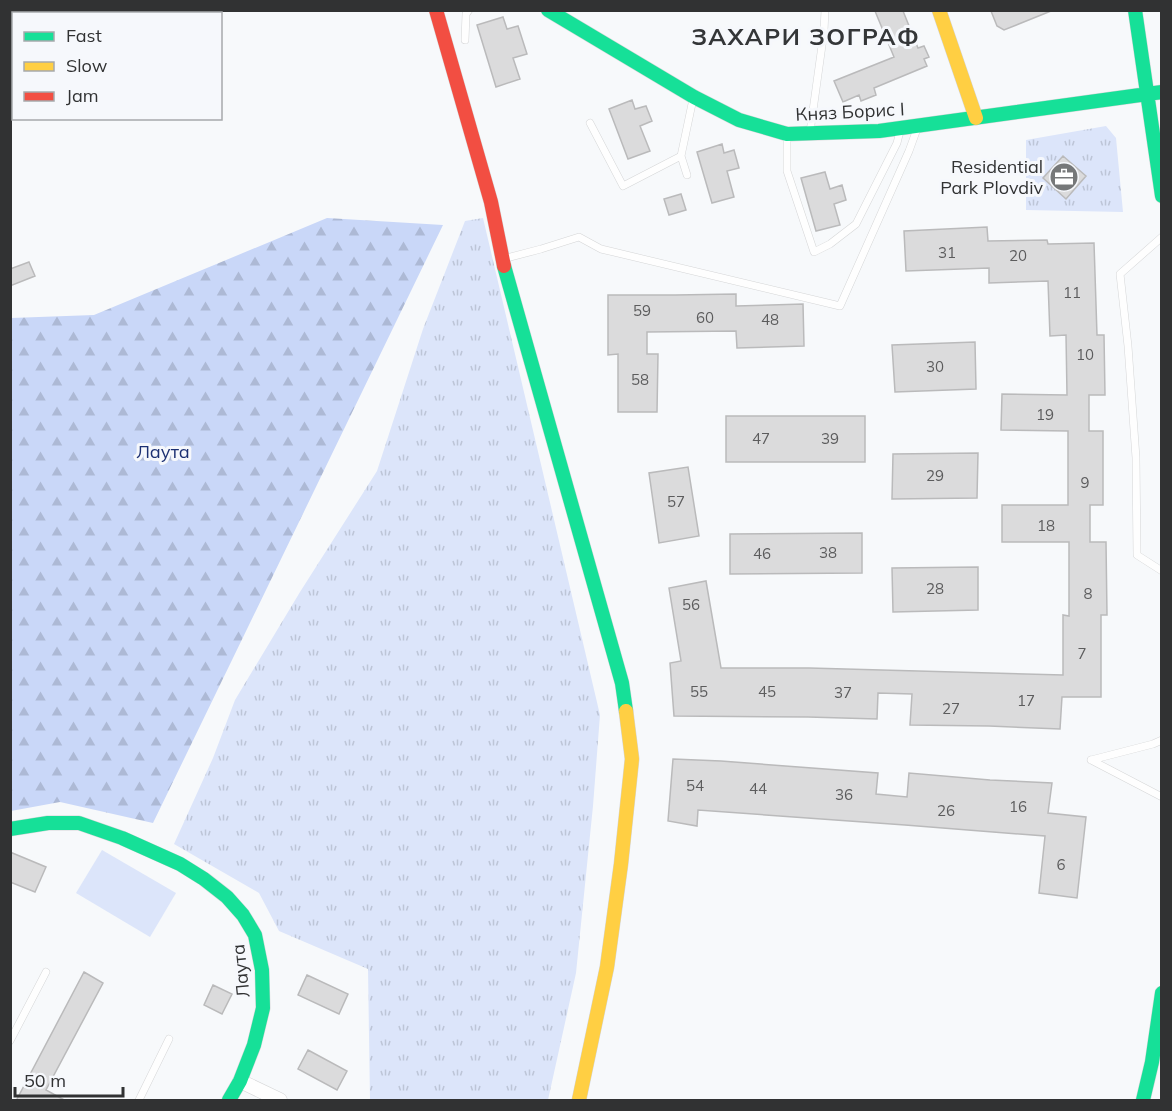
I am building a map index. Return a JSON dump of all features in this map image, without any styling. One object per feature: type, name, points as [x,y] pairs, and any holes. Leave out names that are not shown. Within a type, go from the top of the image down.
[{"type":"street","points":[[436,10],[491,201],[507,279],[622,682],[632,759],[607,967],[579,1101]]},
{"type":"street","name":"Княз Борис I","points":[[548,10],[694,97],[739,120],[787,134],[879,131],[1161,92]]},
{"type":"street","points":[[939,10],[976,118]]},
{"type":"street","points":[[1135,10],[1161,196]]},
{"type":"street","name":"Лаута","points":[[10,829],[48,823],[79,823],[122,837],[180,864],[204,879],[243,915],[255,935],[262,970],[262,1008],[254,1045],[240,1081],[229,1101]]},
{"type":"street","points":[[1143,1101],[1152,1062],[1161,993]]},
{"type":"street","points":[[240,1081],[279,1101]]},
{"type":"lane","points":[[465,40],[466,14],[469,10]]},
{"type":"lane","points":[[810,132],[825,32],[825,10]]},
{"type":"lane","points":[[687,175],[681,156],[694,97]]},
{"type":"lane","points":[[590,123],[622,186],[681,156]]},
{"type":"lane","points":[[503,259],[579,237],[601,249],[840,306],[918,126]]},
{"type":"lane","points":[[787,134],[787,171],[814,252],[830,244],[856,224],[897,143],[900,128]]},
{"type":"lane","points":[[1161,237],[1120,274],[1136,458],[1137,555],[1161,571]]},
{"type":"lane","points":[[1161,740],[1091,760],[1161,797]]},
{"type":"lane","points":[[10,1041],[46,972]]},
{"type":"lane","points":[[139,1101],[169,1039]]},
{"type":"green space","points":[[1106,126],[1116,138],[1123,212],[1026,210],[1026,140]]},
{"type":"green space","name":"Лаута","points":[[327,218],[443,225],[153,823],[60,802],[11,811],[11,318],[94,315]]},
{"type":"green space","points":[[483,218],[600,715],[576,973],[548,1100],[370,1100],[368,969],[279,931],[259,893],[174,844],[213,758],[235,700],[377,471],[423,329],[465,221]]},
{"type":"green space","points":[[102,850],[176,893],[150,937],[76,893]]},
{"type":"building","points":[[875,11],[903,11],[918,48],[924,46],[929,57],[924,59],[927,66],[874,88],[876,95],[861,101],[859,95],[843,102],[834,81],[894,57]]},
{"type":"building","points":[[991,11],[1051,11],[1004,30],[997,26]]},
{"type":"building","points":[[503,17],[507,29],[518,26],[527,54],[513,58],[520,79],[496,87],[477,25]]},
{"type":"building","points":[[632,100],[635,109],[646,106],[652,121],[640,126],[650,151],[628,159],[609,109]]},
{"type":"building","points":[[722,144],[724,153],[734,150],[739,168],[727,171],[734,197],[712,203],[697,152]]},
{"type":"building","name":"Residential Park Plovdiv","points":[[1063,156],[1086,176],[1066,199],[1043,178]]},
{"type":"building","points":[[825,172],[830,189],[842,185],[846,200],[834,204],[840,225],[816,231],[801,178]]},
{"type":"building","points":[[681,194],[686,210],[669,215],[664,199]]},
{"type":"building","points":[[987,227],[988,241],[1047,240],[1048,244],[1094,243],[1097,335],[1104,335],[1105,395],[1089,395],[1089,431],[1103,431],[1103,505],[1090,505],[1090,542],[1106,542],[1107,615],[1101,615],[1101,697],[1062,697],[1060,729],[910,725],[912,694],[878,693],[877,719],[674,716],[670,663],[681,661],[669,588],[706,581],[721,668],[809,668],[1063,675],[1063,615],[1069,616],[1069,542],[1002,542],[1002,505],[1068,505],[1068,431],[1001,430],[1002,394],[1067,395],[1066,335],[1050,336],[1048,281],[989,283],[989,268],[906,271],[904,231]]},
{"type":"building","points":[[29,262],[35,276],[10,286],[10,269]]},
{"type":"building","points":[[736,294],[736,306],[803,304],[804,346],[737,348],[736,331],[647,332],[647,354],[658,354],[657,412],[618,412],[618,354],[608,355],[608,295]]},
{"type":"building","points":[[975,342],[976,389],[895,392],[892,345]]},
{"type":"building","points":[[726,416],[865,416],[865,462],[726,462]]},
{"type":"building","points":[[978,453],[977,498],[892,499],[893,454]]},
{"type":"building","points":[[688,467],[699,536],[659,543],[649,473]]},
{"type":"building","points":[[862,533],[862,573],[730,574],[730,534]]},
{"type":"building","points":[[978,567],[978,610],[893,612],[892,568]]},
{"type":"building","points":[[673,759],[878,773],[876,794],[907,797],[909,773],[1052,783],[1048,813],[1086,817],[1077,898],[1039,893],[1045,836],[698,810],[697,826],[668,821]]},
{"type":"building","points":[[10,852],[46,867],[35,892],[10,882]]},
{"type":"building","points":[[84,972],[103,983],[46,1090],[66,1101],[16,1101]]},
{"type":"building","points":[[307,975],[348,994],[339,1014],[298,995]]},
{"type":"building","points":[[213,985],[232,994],[222,1014],[204,1005]]},
{"type":"building","points":[[308,1050],[347,1071],[337,1090],[298,1069]]},
{"type":"traffic: fast","points":[[548,10],[694,97],[739,120],[787,134],[879,131],[1162,92]]},
{"type":"traffic: fast","points":[[1135,10],[1162,196]]},
{"type":"traffic: fast","points":[[504,266],[622,683],[626,711]]},
{"type":"traffic: fast","points":[[10,829],[48,823],[79,823],[122,838],[180,864],[204,879],[227,897],[243,915],[255,935],[262,970],[263,1008],[254,1045],[240,1081],[229,1100]]},
{"type":"traffic: fast","points":[[1143,1100],[1152,1062],[1162,993]]},
{"type":"traffic: slow","points":[[939,10],[976,118]]},
{"type":"traffic: slow","points":[[579,1100],[607,967],[621,864],[632,759],[626,711]]},
{"type":"traffic: jam","points":[[436,10],[491,202],[504,266]]},
{"type":"place","name":"Residential Park Plovdiv","points":[[1064,177]]},
{"type":"district","name":"ЗАХАРИ ЗОГРАФ","points":[[806,37]]}]
